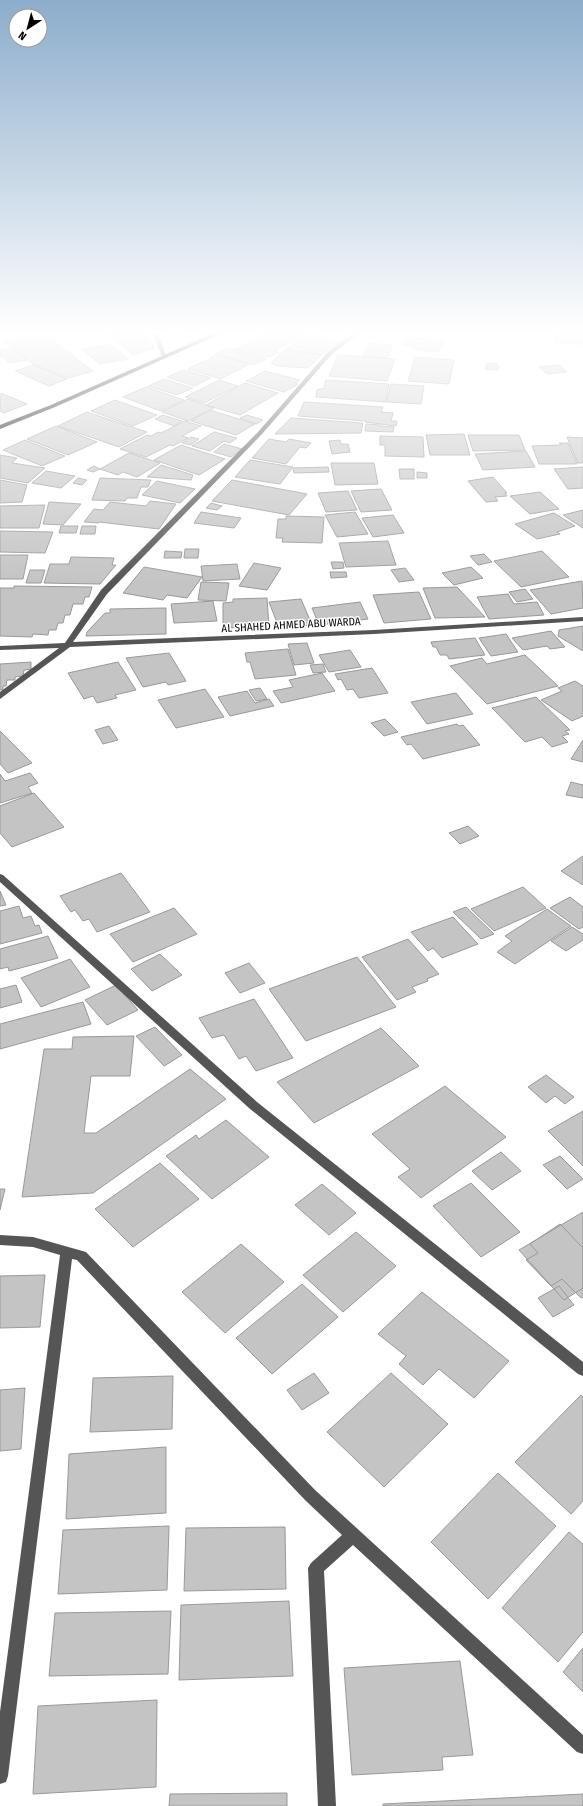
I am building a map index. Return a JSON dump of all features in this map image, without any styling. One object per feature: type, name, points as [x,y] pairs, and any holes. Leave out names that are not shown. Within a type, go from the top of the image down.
[{"type":"main road","points":[[0,427],[30,414]]},
{"type":"street","points":[[0,696],[67,646],[104,592],[260,434],[277,414]]},
{"type":"street","name":"AL SHAHED AHMED ABU WARDA","points":[[0,648],[374,632],[583,619]]},
{"type":"street","points":[[0,877],[253,1105],[583,1370]]},
{"type":"street","points":[[0,1240],[33,1242],[81,1256],[310,1495],[583,1746]]},
{"type":"street","points":[[0,1776],[67,1251]]},
{"type":"street","points":[[327,1806],[316,1568],[354,1534]]},
{"type":"building","points":[[82,414],[94,414],[147,432],[119,447],[58,426]]},
{"type":"building","points":[[100,414],[157,415],[133,426]]},
{"type":"building","points":[[169,414],[201,414],[188,421]]},
{"type":"building","points":[[203,414],[224,414],[255,424],[236,435],[191,421]]},
{"type":"building","points":[[299,414],[393,414],[391,421],[397,421],[396,426],[365,422],[366,421],[298,416]]},
{"type":"building","points":[[163,415],[182,421],[174,426],[155,419]]},
{"type":"building","points":[[247,415],[263,420],[257,424],[240,418]]},
{"type":"building","points":[[291,418],[363,423],[361,433],[275,434]]},
{"type":"building","points":[[185,421],[201,426],[182,436],[188,438],[173,446],[170,445],[146,457],[120,449],[147,435],[151,436],[158,432],[161,433]]},
{"type":"building","points":[[366,424],[394,427],[393,432],[365,431]]},
{"type":"building","points":[[56,426],[97,442],[68,455],[27,439]]},
{"type":"building","points":[[214,432],[237,438],[230,443],[224,441],[210,451],[192,446]]},
{"type":"building","points":[[464,434],[470,455],[430,455],[426,435]]},
{"type":"building","points":[[468,435],[519,435],[525,450],[473,451]]},
{"type":"building","points":[[380,436],[423,437],[424,457],[385,456],[385,445],[380,445]]},
{"type":"building","points":[[191,437],[199,439],[191,445],[182,443]]},
{"type":"building","points":[[567,437],[583,438],[583,463],[578,463]]},
{"type":"building","points":[[269,439],[286,442],[289,439],[311,443],[306,448],[300,447],[286,464],[252,458]]},
{"type":"building","points":[[25,440],[65,456],[42,466],[3,450]]},
{"type":"building","points":[[340,440],[341,444],[348,444],[350,452],[332,454],[329,441]]},
{"type":"building","points":[[559,443],[568,443],[577,464],[539,464],[532,446],[561,445]]},
{"type":"building","points":[[224,444],[242,449],[231,457],[214,452]]},
{"type":"building","points":[[181,445],[225,459],[199,475],[154,460]]},
{"type":"building","points":[[526,451],[535,467],[483,470],[475,454]]},
{"type":"building","points":[[129,453],[160,463],[137,477],[123,472],[118,475],[100,469]]},
{"type":"building","points":[[0,455],[17,458],[12,463],[45,468],[28,483],[0,478]]},
{"type":"building","points":[[250,460],[293,467],[280,484],[235,477]]},
{"type":"building","points":[[331,463],[374,463],[378,484],[335,485]]},
{"type":"building","points":[[161,465],[193,475],[191,480],[147,477]]},
{"type":"building","points":[[94,466],[100,469],[93,472],[87,470]]},
{"type":"building","points":[[328,467],[329,472],[294,473],[293,468]]},
{"type":"building","points":[[583,467],[583,488],[568,489],[554,469]]},
{"type":"building","points":[[399,469],[414,469],[414,479],[400,479]]},
{"type":"building","points":[[46,471],[75,476],[61,488],[32,483]]},
{"type":"building","points":[[417,472],[427,473],[427,478],[417,478]]},
{"type":"building","points":[[493,477],[507,493],[505,493],[507,496],[495,497],[498,501],[486,502],[468,481]]},
{"type":"building","points":[[78,478],[87,480],[82,485],[73,483]]},
{"type":"building","points":[[100,478],[151,480],[148,487],[141,487],[137,498],[127,498],[125,501],[92,500]]},
{"type":"building","points":[[0,480],[27,485],[22,502],[0,503]]},
{"type":"building","points":[[232,480],[307,494],[289,515],[212,501]]},
{"type":"building","points":[[157,481],[195,489],[180,503],[142,495]]},
{"type":"building","points":[[381,489],[392,510],[361,512],[351,491]]},
{"type":"building","points":[[348,491],[357,510],[326,512],[318,493]]},
{"type":"building","points":[[540,492],[559,509],[530,514],[510,496]]},
{"type":"building","points":[[150,501],[176,504],[159,529],[99,522],[84,522],[94,509],[103,510],[110,502],[146,506]]},
{"type":"building","points":[[49,502],[81,504],[63,525],[43,524]]},
{"type":"building","points":[[211,503],[222,506],[217,510],[206,508]]},
{"type":"building","points":[[45,505],[39,528],[0,528],[0,506]]},
{"type":"building","points":[[583,510],[583,528],[563,515]]},
{"type":"building","points":[[201,512],[241,518],[234,528],[194,523]]},
{"type":"building","points":[[355,512],[368,534],[337,537],[325,515]]},
{"type":"building","points":[[554,513],[575,526],[557,532],[560,534],[537,539],[515,524]]},
{"type":"building","points":[[393,515],[404,533],[373,537],[362,518]]},
{"type":"building","points":[[286,516],[324,517],[322,543],[282,542],[283,538],[276,538],[278,519],[286,519]]},
{"type":"building","points":[[61,526],[78,526],[76,533],[59,533]]},
{"type":"building","points":[[82,526],[96,526],[95,534],[80,534]]},
{"type":"building","points":[[0,531],[53,532],[45,553],[0,552]]},
{"type":"building","points":[[388,541],[396,565],[346,567],[339,543]]},
{"type":"building","points":[[185,549],[199,549],[198,558],[184,558]]},
{"type":"building","points":[[165,551],[182,552],[181,558],[164,558]]},
{"type":"building","points":[[542,551],[569,577],[521,587],[494,561]]},
{"type":"building","points":[[484,554],[492,562],[478,565],[470,556]]},
{"type":"building","points":[[0,555],[28,555],[23,579],[0,579]]},
{"type":"building","points":[[71,557],[114,558],[112,565],[116,565],[100,584],[44,583],[50,564],[69,564]]},
{"type":"building","points":[[331,562],[343,562],[344,568],[333,569]]},
{"type":"building","points":[[254,563],[281,568],[267,590],[239,586]]},
{"type":"building","points":[[237,564],[240,579],[203,581],[201,566]]},
{"type":"building","points":[[144,567],[202,577],[187,598],[167,595],[163,600],[123,593]]},
{"type":"building","points":[[471,567],[483,578],[454,585],[442,573]]},
{"type":"building","points":[[405,568],[414,580],[399,582],[391,570]]},
{"type":"building","points":[[30,570],[45,570],[41,583],[26,583]]},
{"type":"building","points":[[330,572],[346,572],[347,577],[331,578]]},
{"type":"building","points":[[582,581],[583,608],[551,614],[530,590]]},
{"type":"building","points":[[201,582],[229,583],[226,601],[198,600]]},
{"type":"building","points":[[14,586],[92,587],[89,597],[85,597],[83,604],[73,604],[70,615],[65,615],[63,623],[58,623],[56,630],[49,630],[48,635],[33,634],[32,637],[0,636],[0,588],[14,588]]},
{"type":"building","points":[[457,587],[485,617],[435,618],[423,588]]},
{"type":"building","points":[[525,589],[533,599],[517,602],[509,592]]},
{"type":"building","points":[[419,592],[431,619],[384,623],[373,595]]},
{"type":"building","points":[[508,594],[514,604],[537,602],[544,615],[489,619],[477,597]]},
{"type":"building","points":[[267,598],[269,627],[223,628],[223,603],[233,602],[233,599]]},
{"type":"building","points":[[301,599],[312,625],[279,628],[269,602]]},
{"type":"building","points":[[213,601],[217,621],[174,623],[171,604]]},
{"type":"building","points":[[360,602],[368,619],[319,625],[312,608]]},
{"type":"building","points":[[166,608],[166,634],[86,636],[87,632],[105,613],[110,613],[110,609]]},
{"type":"building","points":[[583,626],[583,651],[558,636],[559,630]]},
{"type":"building","points":[[551,631],[565,647],[550,649],[547,646],[523,650],[512,638]]},
{"type":"building","points":[[506,634],[518,652],[491,656],[479,638]]},
{"type":"building","points":[[475,638],[485,655],[449,659],[447,655],[440,655],[436,647],[433,647],[431,642]]},
{"type":"building","points":[[307,643],[314,663],[294,665],[288,644]]},
{"type":"building","points":[[288,649],[296,675],[255,679],[250,662],[247,662],[245,653]]},
{"type":"building","points":[[350,650],[361,667],[329,672],[319,655]]},
{"type":"building","points":[[169,653],[186,681],[168,685],[166,682],[143,687],[126,658]]},
{"type":"building","points":[[525,655],[558,686],[487,704],[450,666],[482,658],[487,664]]},
{"type":"building","points":[[31,662],[31,669],[24,670],[23,676],[15,677],[15,680],[7,680],[6,686],[3,686],[3,690],[0,690],[0,664]]},
{"type":"building","points":[[118,662],[136,690],[115,695],[117,698],[97,703],[93,696],[84,699],[68,673]]},
{"type":"building","points":[[323,664],[326,672],[313,673],[310,665]]},
{"type":"building","points":[[372,668],[388,693],[359,698],[353,689],[347,690],[341,679],[338,680],[335,674]]},
{"type":"building","points":[[322,673],[335,691],[281,703],[273,691],[293,687],[289,680]]},
{"type":"building","points":[[575,681],[583,686],[583,716],[572,721],[541,700],[562,691],[558,688]]},
{"type":"building","points":[[260,688],[267,699],[256,701],[249,690]]},
{"type":"building","points":[[205,689],[224,717],[176,728],[158,700]]},
{"type":"building","points":[[247,691],[255,703],[269,699],[274,706],[230,716],[218,697]]},
{"type":"building","points":[[456,693],[473,714],[427,724],[411,702]]},
{"type":"building","points":[[536,697],[570,730],[565,731],[569,734],[562,736],[568,742],[552,747],[542,737],[525,742],[492,708]]},
{"type":"building","points":[[385,719],[398,732],[384,736],[371,723]]},
{"type":"building","points":[[457,724],[459,726],[463,725],[480,745],[423,759],[411,744],[407,745],[401,737]]},
{"type":"building","points":[[109,726],[118,740],[103,744],[95,730]]},
{"type":"building","points":[[0,731],[32,763],[8,773],[0,764]]},
{"type":"building","points":[[583,740],[583,762],[571,759]]},
{"type":"building","points":[[30,773],[38,783],[28,787],[32,793],[0,803],[0,774],[5,781]]},
{"type":"building","points":[[571,782],[583,785],[583,798],[566,795]]},
{"type":"building","points":[[34,793],[64,827],[12,847],[0,833],[0,806]]},
{"type":"building","points":[[468,826],[479,836],[460,844],[449,833]]},
{"type":"building","points":[[583,856],[583,885],[561,871]]},
{"type":"building","points":[[121,873],[150,912],[97,932],[89,919],[83,921],[75,910],[71,912],[60,896]]},
{"type":"building","points":[[523,887],[546,908],[494,931],[471,909]]},
{"type":"building","points":[[0,891],[6,905],[0,906]]},
{"type":"building","points":[[570,897],[583,907],[583,927],[579,929],[550,908]]},
{"type":"building","points":[[19,906],[23,918],[31,916],[35,926],[39,925],[42,933],[0,944],[0,911]]},
{"type":"building","points":[[466,907],[494,934],[481,939],[453,912]]},
{"type":"building","points":[[174,908],[197,934],[133,962],[110,934]]},
{"type":"building","points":[[547,909],[571,926],[515,964],[497,952],[512,941],[505,936]]},
{"type":"building","points":[[453,917],[478,944],[442,958],[433,948],[428,951],[411,932]]},
{"type":"building","points":[[572,927],[583,934],[583,940],[566,951],[551,941]]},
{"type":"building","points":[[48,936],[58,958],[9,971],[8,967],[0,969],[0,949]]},
{"type":"building","points":[[408,939],[439,974],[427,979],[428,981],[412,987],[416,992],[397,1000],[362,957]]},
{"type":"building","points":[[160,954],[182,975],[152,991],[131,969]]},
{"type":"building","points":[[357,957],[396,1007],[306,1041],[269,989]]},
{"type":"building","points":[[70,959],[90,987],[41,1007],[21,978]]},
{"type":"building","points":[[249,963],[265,983],[240,993],[225,973]]},
{"type":"building","points":[[16,985],[22,1002],[0,1008],[0,989]]},
{"type":"building","points":[[116,985],[138,1010],[107,1025],[85,1000]]},
{"type":"building","points":[[254,999],[293,1058],[256,1071],[246,1056],[239,1059],[224,1035],[212,1038],[199,1018]]},
{"type":"building","points":[[83,1002],[91,1024],[0,1049],[0,1024]]},
{"type":"building","points":[[155,1027],[182,1055],[164,1066],[136,1036]]},
{"type":"building","points":[[381,1028],[419,1066],[314,1123],[277,1082]]},
{"type":"building","points":[[134,1036],[130,1076],[91,1076],[84,1133],[96,1133],[190,1069],[226,1099],[93,1193],[22,1197],[44,1049],[72,1049],[73,1037]]},
{"type":"building","points":[[546,1075],[574,1097],[565,1104],[555,1096],[546,1103],[528,1087]]},
{"type":"building","points":[[445,1086],[506,1137],[421,1198],[398,1177],[410,1169],[372,1134]]},
{"type":"building","points":[[583,1111],[583,1166],[548,1131]]},
{"type":"building","points":[[226,1120],[269,1157],[212,1199],[166,1156],[196,1135],[199,1139]]},
{"type":"building","points":[[501,1152],[521,1171],[492,1190],[472,1171]]},
{"type":"building","points":[[560,1156],[583,1179],[567,1189],[543,1165]]},
{"type":"building","points":[[160,1163],[199,1199],[133,1247],[95,1209]]},
{"type":"building","points":[[471,1183],[520,1232],[481,1257],[433,1206]]},
{"type":"building","points":[[322,1184],[356,1213],[329,1235],[295,1205]]},
{"type":"building","points":[[0,1189],[5,1189],[0,1210]]},
{"type":"building","points":[[583,1212],[583,1288],[564,1300],[519,1250]]},
{"type":"building","points":[[560,1224],[583,1248],[583,1297],[581,1298],[562,1279],[551,1286],[526,1260],[538,1253],[530,1244]]},
{"type":"building","points":[[356,1232],[396,1266],[343,1312],[303,1275]]},
{"type":"building","points":[[241,1244],[284,1282],[225,1333],[182,1292]]},
{"type":"building","points":[[45,1275],[40,1327],[0,1328],[0,1276]]},
{"type":"building","points":[[302,1284],[338,1317],[272,1374],[236,1338]]},
{"type":"building","points":[[559,1286],[574,1305],[553,1317],[538,1298]]},
{"type":"building","points":[[422,1292],[509,1361],[474,1398],[439,1369],[423,1385],[399,1364],[406,1356],[378,1334]]},
{"type":"building","points":[[314,1373],[329,1393],[302,1410],[287,1390]]},
{"type":"building","points":[[391,1373],[448,1424],[384,1487],[327,1432]]},
{"type":"building","points":[[173,1376],[172,1429],[90,1432],[93,1378]]},
{"type":"building","points":[[25,1388],[21,1449],[0,1451],[0,1390]]},
{"type":"building","points":[[581,1395],[583,1397],[583,1501],[571,1514],[515,1462]]},
{"type":"building","points":[[166,1447],[166,1513],[66,1519],[69,1454]]},
{"type":"building","points":[[498,1473],[556,1526],[488,1599],[431,1542]]},
{"type":"building","points":[[169,1526],[167,1590],[58,1594],[63,1530]]},
{"type":"building","points":[[285,1527],[286,1589],[184,1591],[186,1528]]},
{"type":"building","points":[[569,1532],[583,1544],[583,1632],[558,1662],[502,1608]]},
{"type":"building","points":[[289,1601],[293,1676],[179,1680],[181,1605]]},
{"type":"building","points":[[171,1611],[168,1674],[49,1676],[55,1613]]},
{"type":"building","points":[[583,1648],[583,1692],[563,1672]]},
{"type":"building","points":[[460,1661],[473,1755],[442,1757],[443,1770],[352,1775],[344,1668]]},
{"type":"building","points":[[157,1700],[156,1787],[33,1794],[38,1706]]},
{"type":"building","points":[[287,1793],[287,1806],[169,1806],[170,1794]]},
{"type":"building","points":[[583,1794],[583,1806],[383,1806],[383,1804]]}]
